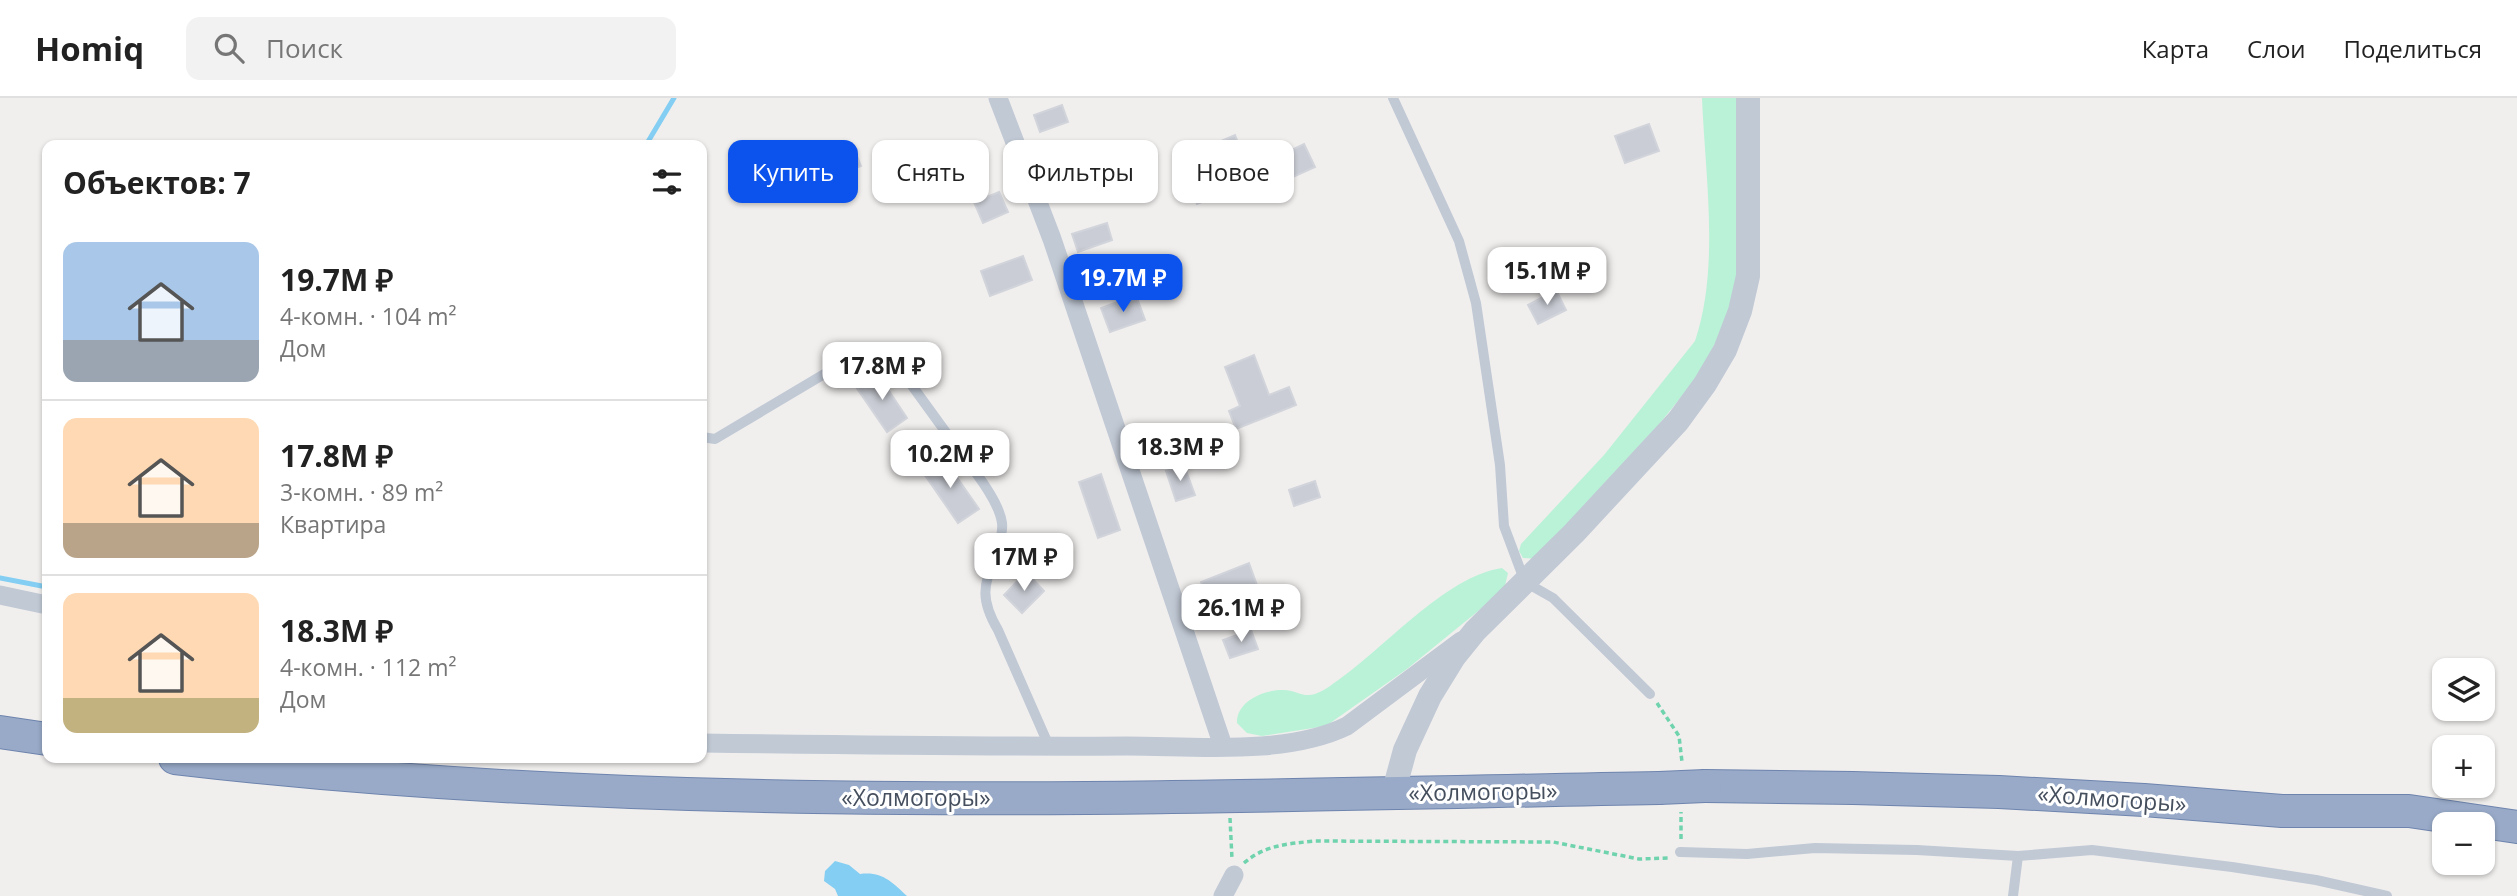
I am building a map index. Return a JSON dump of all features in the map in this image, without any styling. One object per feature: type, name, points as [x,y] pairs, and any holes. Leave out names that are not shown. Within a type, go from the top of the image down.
[{"type":"highway","points":[[0,732],[42,738]]},
{"type":"highway","name":"«Холмогоры»","points":[[218,763],[286,771],[454,783],[747,797],[859,799],[1393,794],[1705,786],[1999,792],[2282,811],[2409,811],[2517,827]]},
{"type":"street","points":[[998,98],[1052,239],[1223,746]]},
{"type":"street","points":[[707,743],[1050,747],[1273,745],[1327,735],[1358,719],[1475,631],[1574,533],[1678,421],[1704,384],[1725,350],[1740,311],[1748,276],[1748,98]]},
{"type":"street","points":[[0,595],[42,604]]},
{"type":"street","points":[[1393,794],[1405,750],[1430,696],[1443,673],[1475,631]]},
{"type":"street","points":[[1408,681],[1430,696]]},
{"type":"street","points":[[1223,896],[1234,875]]},
{"type":"lane","points":[[1393,98],[1459,241],[1472,290],[1500,465],[1504,526],[1525,582],[1553,598],[1650,694]]},
{"type":"lane","points":[[707,438],[715,439],[863,351],[892,358],[981,481],[999,512],[1002,524],[1000,540],[985,582],[984,597],[988,612],[1050,747]]},
{"type":"lane","points":[[1680,852],[1747,854],[1815,848],[1929,850],[2018,856],[2092,850],[2232,867],[2349,892],[2387,896]]},
{"type":"lane","points":[[2013,896],[2018,856]]},
{"type":"path","points":[[1234,875],[1260,851],[1279,844],[1314,841],[1553,842],[1639,859]]},
{"type":"green space","points":[[1702,98],[1738,98],[1741,241],[1732,311],[1698,376],[1623,469],[1538,559],[1523,558],[1519,551],[1521,544],[1604,455],[1695,341],[1703,312],[1709,252]]},
{"type":"green space","points":[[1502,568],[1508,573],[1504,590],[1407,669],[1326,726],[1262,736],[1247,733],[1237,723],[1241,708],[1261,694],[1284,690],[1311,695],[1325,689],[1436,599],[1480,574]]},
{"type":"water","points":[[835,861],[849,865],[860,874],[881,876],[907,896],[838,896],[835,889],[824,881],[825,871]]},
{"type":"building","points":[[1062,105],[1068,122],[1040,132],[1034,115]]},
{"type":"building","points":[[1649,124],[1659,151],[1625,163],[1615,136]]},
{"type":"building","points":[[1235,135],[1237,140],[1223,140]]},
{"type":"building","points":[[1304,144],[1315,167],[1294,177],[1294,149]]},
{"type":"building","points":[[999,192],[1008,212],[983,223],[974,203],[989,203],[989,196]]},
{"type":"building","points":[[1107,223],[1112,240],[1078,252],[1072,234]]},
{"type":"building","points":[[1023,256],[1032,280],[990,296],[981,271]]},
{"type":"building","points":[[1556,290],[1566,310],[1538,324],[1528,305]]},
{"type":"building","points":[[1136,295],[1145,320],[1110,332],[1101,308]]},
{"type":"building","points":[[1254,355],[1269,395],[1289,387],[1296,405],[1236,429],[1229,411],[1240,406],[1225,367]]},
{"type":"building","points":[[877,373],[907,418],[887,432],[856,387]]},
{"type":"building","points":[[942,456],[979,509],[958,523],[922,471]]},
{"type":"building","points":[[1184,465],[1195,495],[1176,501],[1166,471]]},
{"type":"building","points":[[1101,474],[1120,530],[1098,538],[1079,482]]},
{"type":"building","points":[[1315,481],[1320,497],[1294,506],[1289,490]]},
{"type":"building","points":[[1249,563],[1258,588],[1211,606],[1201,582]]},
{"type":"building","points":[[1026,572],[1044,591],[1022,613],[1004,595]]},
{"type":"building","points":[[1251,630],[1258,649],[1230,658],[1223,640]]},
{"type":"waterway","points":[[649,140],[674,98]]},
{"type":"waterway","points":[[0,578],[42,586]]}]
